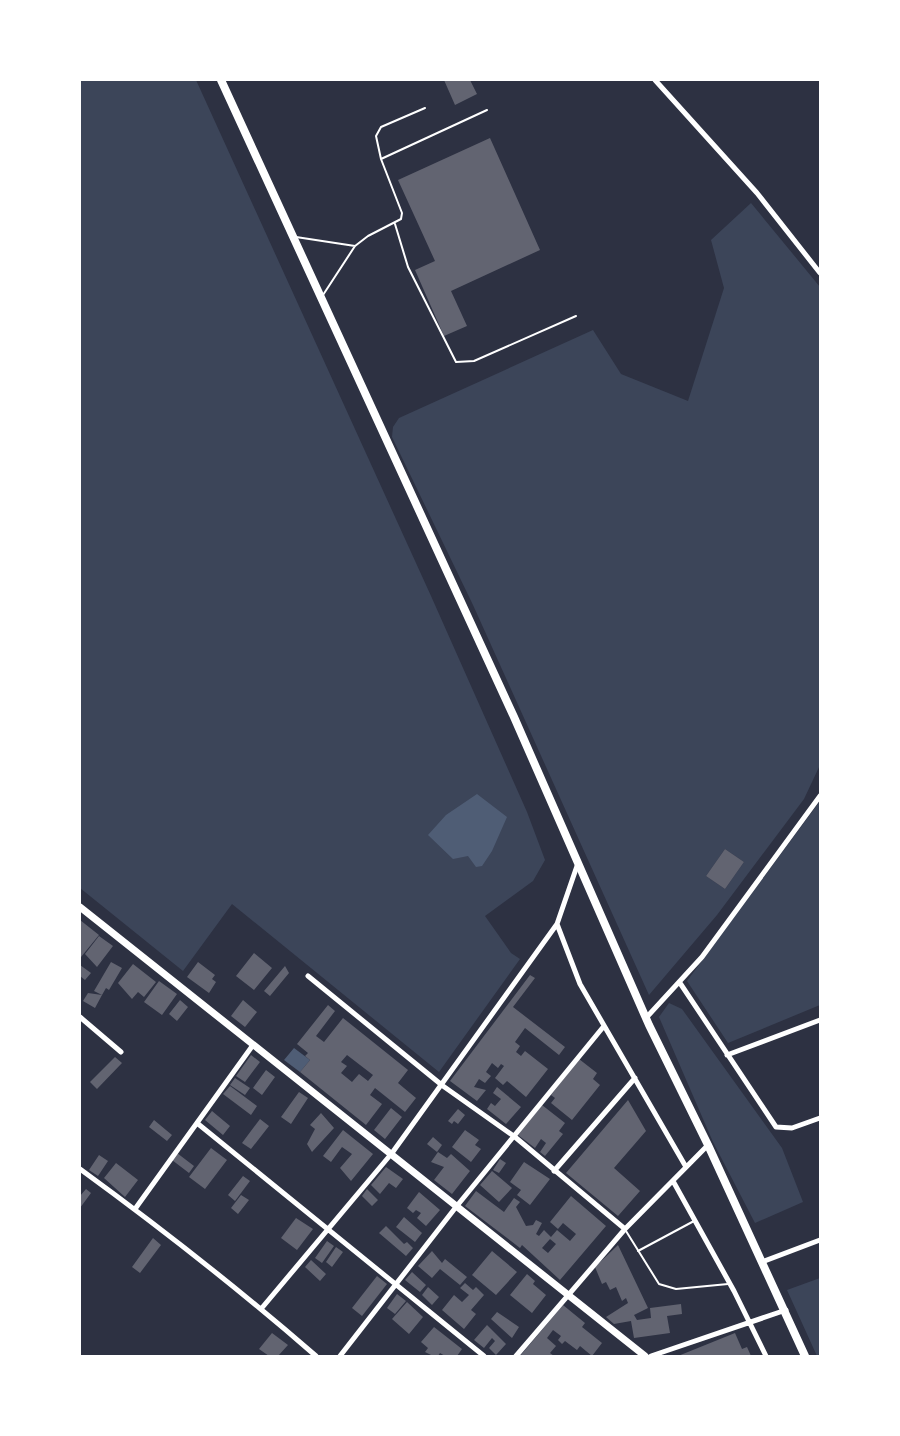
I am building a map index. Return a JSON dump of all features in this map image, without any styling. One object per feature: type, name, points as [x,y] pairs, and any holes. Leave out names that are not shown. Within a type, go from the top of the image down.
[{"type":"highway","points":[[221,80],[514,717],[577,866],[646,1018],[786,1310],[805,1356]]},
{"type":"street","points":[[655,80],[757,193],[820,273]]},
{"type":"street","points":[[646,1018],[680,983],[728,923],[820,796]]},
{"type":"street","points":[[261,1309],[326,1229],[392,1154],[443,1086],[557,924],[577,866]]},
{"type":"street","points":[[80,907],[645,1356]]},
{"type":"street","points":[[557,924],[572,969],[686,1167]]},
{"type":"street","points":[[308,976],[443,1086],[515,1137],[625,1229]]},
{"type":"street","points":[[680,983],[771,1122],[780,1129],[792,1128],[820,1118]]},
{"type":"street","points":[[80,1017],[121,1052]]},
{"type":"street","points":[[727,1055],[820,1020]]},
{"type":"street","points":[[340,1356],[456,1207],[604,1026]]},
{"type":"street","points":[[135,1209],[253,1045]]},
{"type":"street","points":[[554,1171],[635,1078]]},
{"type":"street","points":[[197,1123],[484,1356]]},
{"type":"street","points":[[516,1356],[625,1229],[708,1145]]},
{"type":"street","points":[[80,1169],[135,1209],[261,1309],[316,1356]]},
{"type":"street","points":[[673,1181],[730,1283],[766,1356]]},
{"type":"street","points":[[762,1262],[820,1240]]},
{"type":"street","points":[[651,1356],[786,1310]]},
{"type":"lane","points":[[321,298],[356,246],[368,236],[401,219],[402,213],[381,159],[376,136],[381,128],[425,108]]},
{"type":"lane","points":[[381,159],[487,110]]},
{"type":"lane","points":[[394,224],[408,267],[456,362],[474,361],[576,316]]},
{"type":"lane","points":[[293,236],[314,242],[356,246]]},
{"type":"lane","points":[[638,1251],[696,1220]]},
{"type":"lane","points":[[625,1229],[653,1278],[667,1287],[730,1283]]},
{"type":"shaded area","points":[[80,80],[196,80],[431,596],[527,812],[545,860],[533,881],[485,916],[511,953],[520,959],[439,1072],[232,904],[183,971],[80,888]]},
{"type":"shaded area","points":[[751,203],[820,287],[820,765],[804,799],[717,915],[649,995],[473,605],[392,437],[393,427],[399,418],[593,330],[621,374],[688,401],[724,288],[711,240]],"holes":[[[725,849],[744,862],[725,889],[706,876]]]},
{"type":"shaded area","points":[[477,794],[507,817],[492,851],[482,866],[476,867],[468,856],[453,859],[428,835],[446,815]]},
{"type":"shaded area","points":[[820,801],[820,1005],[728,1043],[687,981]]},
{"type":"shaded area","points":[[669,1003],[682,1009],[782,1148],[803,1202],[755,1223],[713,1142],[659,1017]]},
{"type":"shaded area","points":[[294,1048],[310,1060],[300,1072],[284,1060]]},
{"type":"shaded area","points":[[820,1278],[820,1356],[817,1356],[787,1290]]},
{"type":"building","points":[[444,80],[470,80],[477,94],[455,105]]},
{"type":"building","points":[[490,138],[540,250],[451,291],[467,326],[444,336],[415,270],[435,261],[398,180]]},
{"type":"building","points":[[725,849],[744,862],[725,889],[706,876]]},
{"type":"building","points":[[80,920],[99,935],[81,957],[80,956]]},
{"type":"building","points":[[99,936],[113,946],[97,967],[85,954]]},
{"type":"building","points":[[254,953],[272,968],[254,990],[236,976]]},
{"type":"building","points":[[111,962],[122,968],[109,990],[106,988],[102,995],[94,991]]},
{"type":"building","points":[[198,962],[215,975],[212,979],[216,982],[209,993],[187,977]]},
{"type":"building","points":[[133,964],[156,982],[144,997],[138,992],[132,999],[118,983]]},
{"type":"building","points":[[80,965],[91,973],[85,980],[80,976]]},
{"type":"building","points":[[285,966],[289,973],[270,996],[264,991]]},
{"type":"building","points":[[530,975],[535,978],[513,1007],[565,1047],[559,1055],[525,1028],[515,1042],[520,1046],[516,1052],[521,1056],[525,1051],[548,1069],[526,1097],[507,1081],[503,1085],[495,1078],[504,1066],[501,1064],[498,1068],[492,1063],[486,1072],[491,1076],[485,1083],[479,1079],[474,1087],[486,1090],[477,1101],[450,1081]]},
{"type":"building","points":[[159,981],[177,994],[162,1015],[144,1002]]},
{"type":"building","points":[[88,993],[102,995],[95,1008],[83,1001]]},
{"type":"building","points":[[180,1000],[188,1007],[177,1021],[169,1014]]},
{"type":"building","points":[[243,1000],[257,1012],[245,1027],[231,1016]]},
{"type":"building","points":[[328,1005],[335,1011],[316,1036],[324,1042],[343,1018],[408,1070],[398,1083],[416,1098],[405,1112],[375,1088],[370,1095],[382,1104],[366,1125],[300,1072],[310,1060],[305,1056],[308,1053],[297,1044]],"holes":[[[347,1055],[373,1075],[368,1081],[359,1074],[352,1082],[341,1073],[347,1066],[341,1062]]]},
{"type":"building","points":[[251,1055],[260,1062],[245,1082],[236,1076]]},
{"type":"building","points":[[115,1057],[122,1063],[97,1089],[90,1082]]},
{"type":"building","points":[[579,1059],[597,1073],[593,1079],[600,1085],[572,1120],[551,1103],[555,1098],[551,1095]]},
{"type":"building","points":[[266,1070],[275,1077],[262,1095],[253,1088]]},
{"type":"building","points":[[235,1078],[250,1088],[245,1095],[230,1085]]},
{"type":"building","points":[[230,1086],[257,1106],[251,1115],[223,1094]]},
{"type":"building","points":[[497,1087],[521,1107],[506,1124],[487,1109],[491,1103],[495,1106],[501,1099],[493,1093]]},
{"type":"building","points":[[299,1092],[308,1098],[291,1124],[281,1117]]},
{"type":"building","points":[[628,1100],[646,1131],[614,1168],[640,1191],[618,1216],[566,1173]]},
{"type":"building","points":[[542,1105],[565,1123],[559,1131],[563,1134],[545,1156],[540,1152],[546,1143],[541,1139],[535,1148],[518,1135]]},
{"type":"building","points":[[391,1108],[402,1117],[385,1139],[374,1130]]},
{"type":"building","points":[[458,1109],[465,1115],[458,1124],[454,1121],[452,1124],[448,1121]]},
{"type":"building","points":[[212,1111],[230,1126],[223,1135],[205,1120]]},
{"type":"building","points":[[321,1113],[334,1128],[312,1152],[307,1144],[315,1129],[310,1125]]},
{"type":"building","points":[[260,1119],[269,1126],[251,1149],[242,1143]]},
{"type":"building","points":[[154,1120],[172,1135],[167,1141],[149,1127]]},
{"type":"building","points":[[343,1130],[373,1154],[351,1181],[340,1168],[352,1154],[342,1147],[331,1162],[323,1156]]},
{"type":"building","points":[[465,1130],[479,1140],[475,1145],[481,1149],[471,1162],[452,1147]]},
{"type":"building","points":[[433,1137],[442,1145],[437,1152],[427,1144]]},
{"type":"building","points":[[211,1148],[227,1160],[205,1189],[189,1177]]},
{"type":"building","points":[[438,1152],[447,1158],[451,1154],[470,1171],[452,1194],[434,1180],[444,1167],[431,1162]]},
{"type":"building","points":[[177,1153],[194,1166],[189,1173],[172,1160]]},
{"type":"building","points":[[99,1155],[108,1161],[98,1176],[89,1170]]},
{"type":"building","points":[[500,1159],[506,1163],[499,1173],[493,1170]]},
{"type":"building","points":[[524,1162],[550,1179],[530,1205],[517,1195],[521,1190],[510,1182]]},
{"type":"building","points":[[116,1163],[138,1180],[125,1197],[104,1178]]},
{"type":"building","points":[[386,1167],[403,1179],[396,1188],[389,1183],[380,1194],[371,1185]]},
{"type":"building","points":[[492,1171],[512,1188],[499,1202],[480,1185]]},
{"type":"building","points":[[243,1176],[250,1181],[235,1201],[228,1195]]},
{"type":"building","points":[[86,1189],[91,1193],[80,1208],[80,1196]]},
{"type":"building","points":[[367,1189],[378,1200],[372,1206],[362,1196]]},
{"type":"building","points":[[476,1191],[504,1212],[514,1198],[520,1202],[516,1207],[526,1226],[533,1225],[536,1220],[542,1223],[536,1234],[539,1236],[544,1230],[551,1237],[557,1230],[570,1241],[576,1234],[563,1223],[558,1229],[550,1222],[571,1196],[606,1226],[560,1280],[522,1245],[520,1248],[465,1206]],"holes":[[[550,1239],[556,1244],[548,1253],[542,1248]]]},
{"type":"building","points":[[419,1192],[440,1210],[426,1226],[417,1218],[421,1213],[416,1210],[413,1213],[407,1208]]},
{"type":"building","points":[[241,1195],[249,1200],[238,1214],[231,1208]]},
{"type":"building","points":[[404,1217],[422,1233],[415,1242],[396,1227]]},
{"type":"building","points":[[296,1218],[313,1229],[297,1250],[281,1238]]},
{"type":"building","points":[[386,1226],[404,1244],[407,1242],[413,1248],[406,1256],[379,1233]]},
{"type":"building","points":[[153,1238],[161,1245],[140,1273],[132,1267]]},
{"type":"building","points":[[327,1241],[334,1246],[322,1263],[315,1258]]},
{"type":"building","points":[[618,1245],[648,1308],[634,1315],[637,1320],[651,1318],[650,1308],[681,1304],[682,1314],[667,1316],[670,1333],[634,1338],[631,1321],[614,1324],[606,1317],[628,1303],[626,1298],[622,1301],[616,1287],[610,1290],[606,1282],[602,1284],[595,1267]]},
{"type":"building","points":[[336,1247],[343,1252],[332,1267],[326,1262]]},
{"type":"building","points":[[432,1251],[442,1263],[445,1259],[467,1277],[460,1285],[440,1269],[432,1278],[418,1266]]},
{"type":"building","points":[[492,1251],[517,1272],[496,1295],[472,1275]]},
{"type":"building","points":[[311,1260],[326,1274],[320,1281],[305,1267]]},
{"type":"building","points":[[412,1272],[426,1285],[420,1292],[405,1280]]},
{"type":"building","points":[[527,1274],[535,1281],[533,1284],[546,1295],[532,1313],[510,1295]]},
{"type":"building","points":[[377,1276],[387,1284],[362,1316],[352,1308]]},
{"type":"building","points":[[465,1283],[473,1290],[476,1287],[484,1295],[471,1310],[476,1314],[464,1329],[442,1310],[454,1295],[462,1302],[469,1295],[460,1288]]},
{"type":"building","points":[[428,1287],[439,1297],[432,1305],[422,1295]]},
{"type":"building","points":[[397,1294],[406,1301],[395,1314],[387,1308]]},
{"type":"building","points":[[407,1302],[423,1317],[409,1334],[392,1319]]},
{"type":"building","points":[[563,1305],[585,1323],[582,1327],[602,1343],[592,1356],[580,1346],[577,1350],[565,1341],[562,1344],[558,1340],[561,1336],[553,1330],[547,1338],[556,1346],[550,1353],[554,1356],[520,1356]]},
{"type":"building","points":[[497,1312],[519,1327],[512,1338],[491,1319]]},
{"type":"building","points":[[487,1325],[506,1344],[496,1355],[489,1348],[495,1341],[492,1338],[484,1348],[474,1340]]},
{"type":"building","points":[[434,1327],[462,1349],[457,1356],[445,1356],[440,1353],[438,1356],[433,1356],[425,1352],[428,1348],[421,1342]]},
{"type":"building","points":[[272,1333],[288,1345],[278,1356],[269,1356],[259,1349]]},
{"type":"building","points":[[735,1333],[742,1349],[747,1347],[751,1356],[678,1356]]}]
